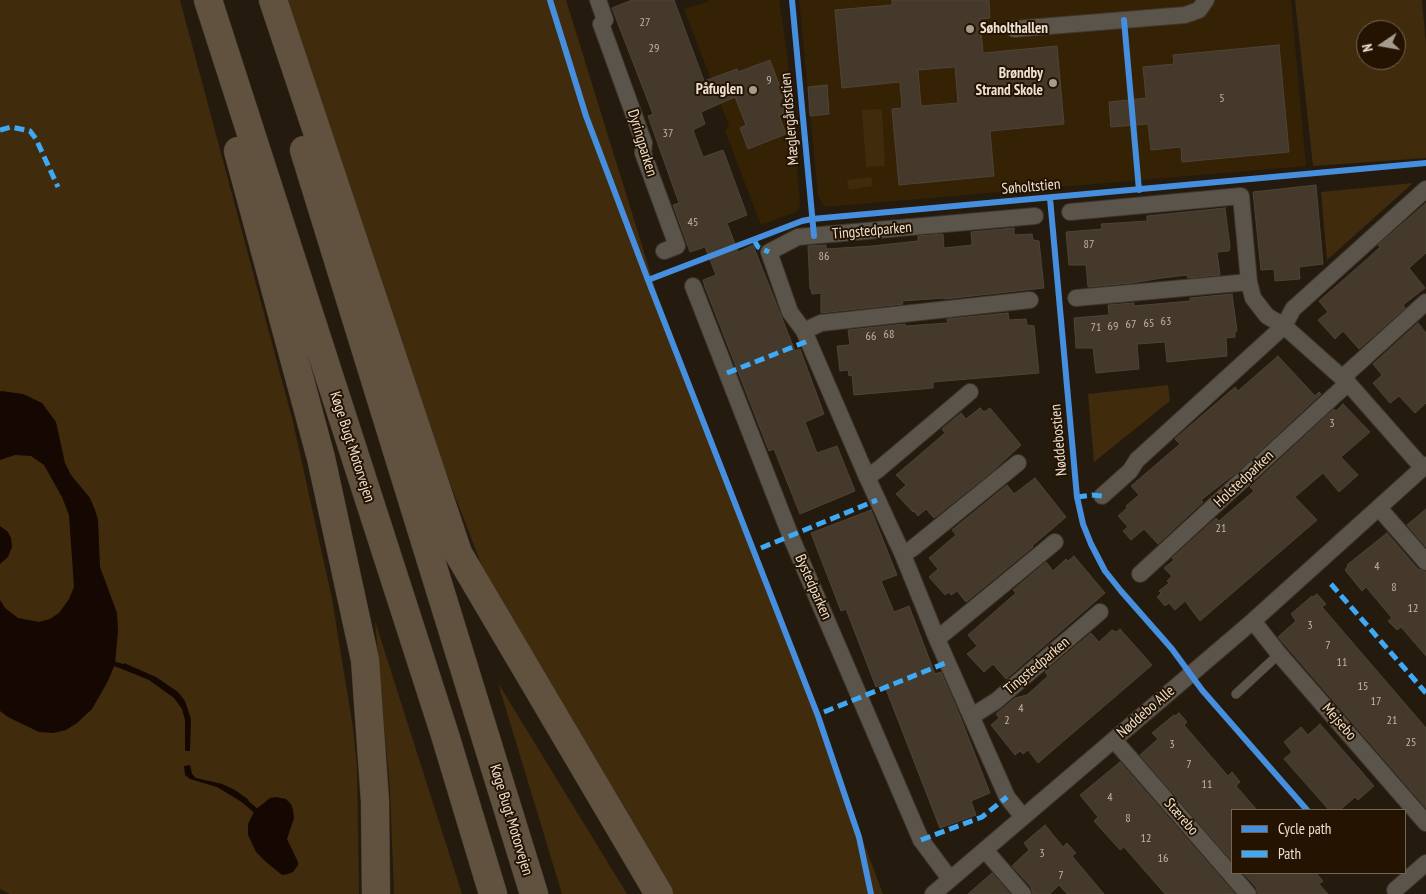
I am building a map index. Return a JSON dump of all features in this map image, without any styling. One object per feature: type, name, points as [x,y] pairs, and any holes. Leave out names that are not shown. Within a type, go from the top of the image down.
[{"type":"highway","points":[[197,0],[321,458],[365,660],[375,801],[376,894]]},
{"type":"highway","name":"Køge Bugt Motorvejen","points":[[208,0],[445,735],[493,894]]},
{"type":"highway","name":"Køge Bugt Motorvejen","points":[[258,0],[534,894]]},
{"type":"highway","points":[[273,0],[458,553],[659,894]]},
{"type":"street","name":"Dyringparken","points":[[598,0],[605,20],[601,24],[644,143],[643,153],[677,246],[664,251]]},
{"type":"street","points":[[1014,29],[1186,15],[1199,10],[1206,0]]},
{"type":"street","points":[[1102,496],[1130,471],[1137,460],[1284,326],[1294,309],[1426,189]]},
{"type":"street","points":[[1070,212],[1241,196],[1249,282],[1253,298],[1267,316],[1284,326],[1345,380],[1425,462]]},
{"type":"street","name":"Tingstedparken","points":[[1023,817],[1007,797],[804,330],[790,312],[769,252],[798,237],[1035,216]]},
{"type":"street","points":[[1076,298],[1249,282]]},
{"type":"street","name":"Bystedparken","points":[[693,286],[791,537],[921,840],[950,879]]},
{"type":"street","points":[[804,330],[821,323],[1030,300]]},
{"type":"street","name":"Holstedparken","points":[[1140,574],[1426,302]]},
{"type":"street","points":[[867,478],[970,392]]},
{"type":"street","name":"Nøddebo Alle","points":[[933,894],[1252,620],[1379,508],[1425,462]]},
{"type":"street","points":[[903,555],[1018,463]]},
{"type":"street","points":[[1379,508],[1426,562]]},
{"type":"street","points":[[937,639],[1055,542]]},
{"type":"street","name":"Tingstedparken","points":[[972,716],[996,701],[1100,612]]},
{"type":"street","name":"Mejsebo","points":[[1252,620],[1279,654],[1426,823]]},
{"type":"street","name":"Stærebo","points":[[1114,740],[1248,894]]},
{"type":"street","points":[[986,850],[1023,894]]},
{"type":"street","points":[[1395,890],[1426,863]]},
{"type":"lane","points":[[1236,694],[1279,654]]},
{"type":"shaded area","points":[[0,0],[180,0],[293,422],[332,599],[353,728],[357,766],[359,894],[10,894],[0,889]]},
{"type":"shaded area","points":[[285,0],[566,0],[658,297],[883,894],[669,894],[484,571],[448,478],[338,161]]},
{"type":"shaded area","name":"Påfuglen","points":[[708,0],[779,0],[787,53],[800,205],[796,212],[761,225],[725,131],[729,126],[684,9],[708,2]]},
{"type":"shaded area","name":"Brøndby Strand Skole","points":[[799,0],[1291,0],[1306,166],[825,207],[818,196]]},
{"type":"shaded area","points":[[1295,0],[1422,0],[1426,46],[1426,158],[1313,166]]},
{"type":"shaded area","points":[[882,109],[885,166],[866,167],[862,110]]},
{"type":"shaded area","points":[[871,177],[873,186],[849,190],[847,180]]},
{"type":"shaded area","points":[[1413,183],[1327,260],[1321,192]]},
{"type":"shaded area","points":[[1168,385],[1170,401],[1094,462],[1088,394]]},
{"type":"shaded area","points":[[1,391],[23,394],[42,403],[56,422],[65,463],[71,475],[90,498],[95,510],[98,520],[100,567],[117,613],[118,631],[115,664],[108,681],[92,709],[66,730],[53,733],[39,732],[0,711],[0,600],[5,608],[18,618],[39,622],[50,619],[59,613],[69,599],[74,587],[69,515],[62,497],[44,465],[31,456],[15,455],[0,460]]},
{"type":"shaded area","points":[[0,526],[8,532],[12,547],[8,557],[0,564]]},
{"type":"shaded area","points":[[375,621],[462,894],[394,894],[390,791]]},
{"type":"shaded area","points":[[124,663],[156,677],[178,692],[185,701],[191,719],[190,751],[185,751],[185,720],[182,709],[174,698],[149,680],[122,669]]},
{"type":"shaded area","points":[[498,683],[627,894],[562,894]]},
{"type":"shaded area","points":[[190,765],[192,774],[196,778],[222,784],[249,800],[245,804],[217,787],[190,779],[185,775],[184,766]]},
{"type":"shaded area","points":[[270,798],[286,799],[291,804],[294,818],[287,839],[298,862],[293,872],[282,875],[256,852],[248,835],[248,824],[255,810]]},
{"type":"building","points":[[632,0],[674,0],[704,81],[737,69],[738,72],[770,60],[784,98],[780,99],[785,113],[779,115],[786,134],[748,149],[740,128],[746,125],[735,97],[701,112],[705,124],[693,130],[703,157],[723,150],[747,215],[727,223],[738,252],[753,245],[795,351],[800,349],[824,414],[805,422],[817,453],[837,446],[855,491],[800,514],[774,449],[769,451],[705,287],[703,280],[716,275],[705,247],[690,252],[673,205],[679,203],[648,116],[653,114],[612,8]]},
{"type":"building","points":[[892,0],[989,0],[990,18],[980,19],[983,53],[1057,46],[1064,124],[990,131],[994,176],[899,185],[892,109],[902,108],[900,82],[842,88],[835,10],[892,5]],"holes":[[[955,67],[958,103],[921,106],[918,70]]]},
{"type":"building","points":[[1279,45],[1289,152],[1182,162],[1181,147],[1151,150],[1148,124],[1111,127],[1109,102],[1146,98],[1143,67],[1174,64],[1173,55]]},
{"type":"building","points":[[827,85],[829,114],[810,116],[808,87]]},
{"type":"building","points":[[1316,185],[1323,264],[1299,267],[1300,279],[1275,281],[1274,269],[1261,270],[1253,192]]},
{"type":"building","points":[[1426,203],[1426,253],[1409,268],[1425,288],[1403,305],[1405,308],[1359,349],[1343,331],[1335,339],[1318,320],[1328,312],[1319,301]]},
{"type":"building","points":[[1225,208],[1230,247],[1229,251],[1217,252],[1220,275],[1188,278],[1187,275],[1088,287],[1086,265],[1069,265],[1066,232],[1102,229],[1101,224],[1147,221],[1147,216]]},
{"type":"building","points":[[1014,228],[1014,235],[1032,234],[1033,240],[1039,241],[1044,288],[945,299],[902,301],[903,304],[821,313],[821,293],[812,294],[810,289],[808,246],[826,245],[826,249],[872,246],[918,241],[918,236],[943,234],[944,248],[972,245],[971,232]]},
{"type":"building","points":[[1232,294],[1237,331],[1235,331],[1235,337],[1226,338],[1227,356],[1167,362],[1165,342],[1137,344],[1139,369],[1096,373],[1093,348],[1076,348],[1074,318],[1109,315],[1108,305],[1134,303],[1134,306],[1190,301],[1190,298]]},
{"type":"building","points":[[1008,313],[1009,320],[1026,319],[1027,325],[1034,326],[1039,373],[933,382],[933,388],[854,395],[852,375],[849,376],[848,370],[840,371],[837,346],[850,345],[848,330],[905,324],[905,326],[948,323],[947,319]]},
{"type":"building","points":[[1418,323],[1426,333],[1426,403],[1415,413],[1399,396],[1390,403],[1373,383],[1382,375],[1373,364]]},
{"type":"building","points":[[1278,356],[1315,396],[1319,392],[1321,394],[1237,472],[1201,500],[1203,502],[1158,544],[1144,529],[1131,540],[1123,531],[1128,527],[1118,516],[1139,495],[1131,486],[1180,444],[1176,438],[1235,387],[1238,391]]},
{"type":"building","points":[[1343,404],[1370,432],[1341,457],[1358,475],[1339,492],[1323,473],[1295,497],[1317,520],[1200,621],[1185,601],[1175,610],[1169,603],[1165,606],[1157,597],[1161,593],[1159,591],[1169,583],[1167,581],[1172,576],[1164,568],[1174,560],[1172,558],[1216,518],[1219,521],[1254,491],[1250,487],[1334,409],[1336,411]]},
{"type":"building","points":[[980,408],[984,412],[990,408],[1021,445],[994,470],[934,518],[926,509],[918,516],[896,494],[906,485],[896,475],[945,433],[942,429],[961,413],[966,419]]},
{"type":"building","points":[[1035,478],[1066,517],[966,602],[957,591],[951,595],[949,592],[945,595],[929,577],[938,569],[929,558],[956,535],[952,530],[1007,485],[1014,494]]},
{"type":"building","points":[[1426,509],[1426,547],[1407,525]]},
{"type":"building","points":[[871,510],[897,575],[881,581],[894,612],[909,606],[935,674],[941,672],[990,793],[971,801],[976,815],[940,828],[884,684],[876,687],[846,609],[841,611],[811,533]]},
{"type":"building","points":[[1387,533],[1418,569],[1426,572],[1426,656],[1401,627],[1397,630],[1388,621],[1392,618],[1366,587],[1362,591],[1345,570],[1347,565]]},
{"type":"building","points":[[1074,556],[1105,593],[1006,679],[993,664],[984,672],[967,654],[977,646],[968,635],[1016,593],[1013,590],[1046,562],[1053,571],[1066,559],[1068,561]]},
{"type":"building","points":[[1317,594],[1326,604],[1322,607],[1426,728],[1426,808],[1278,637],[1296,621],[1291,614]]},
{"type":"building","points":[[1120,629],[1152,665],[1038,763],[1028,750],[1023,754],[1020,751],[1015,755],[991,725],[999,718],[996,714],[1015,698],[1027,695],[1048,676],[1045,672],[1091,633],[1099,642],[1112,630],[1116,632]]},
{"type":"building","points":[[1179,713],[1187,722],[1184,725],[1228,776],[1232,772],[1240,782],[1236,786],[1256,809],[1231,809],[1231,860],[1140,755],[1158,739],[1152,733]]},
{"type":"building","points":[[1320,724],[1374,786],[1358,800],[1355,797],[1341,809],[1328,809],[1284,759],[1292,752],[1284,742],[1301,727],[1308,735]]},
{"type":"building","points":[[1120,762],[1235,894],[1165,894],[1124,847],[1120,850],[1094,821],[1098,817],[1080,795]]},
{"type":"building","points":[[1045,825],[1063,847],[1067,843],[1076,853],[1072,856],[1104,894],[1067,894],[1059,885],[1050,894],[1033,894],[1031,887],[1012,866],[1029,850],[1024,843]]},
{"type":"building","points":[[992,873],[1010,894],[968,894]]},
{"type":"building","points":[[1244,874],[1317,874],[1323,881],[1319,884],[1328,894],[1258,894],[1256,887]]},
{"type":"waterway","points":[[115,664],[130,669]]},
{"type":"waterway","points":[[242,799],[255,810]]},
{"type":"marked path","points":[[0,130],[11,127],[30,131],[36,139],[58,187]]},
{"type":"marked path","points":[[754,240],[758,247],[769,252]]},
{"type":"marked path","points":[[727,373],[808,341]]},
{"type":"marked path","points":[[1077,497],[1102,496]]},
{"type":"marked path","points":[[761,548],[877,500]]},
{"type":"marked path","points":[[1331,584],[1426,693]]},
{"type":"marked path","points":[[824,712],[948,662]]},
{"type":"marked path","points":[[921,840],[982,817],[1007,797]]},
{"type":"cycle path","points":[[550,0],[586,116],[818,716],[859,837],[871,894]]},
{"type":"cycle path","name":"Mæglergårdsstien","points":[[792,0],[814,236]]},
{"type":"cycle path","points":[[1124,20],[1139,190]]},
{"type":"cycle path","name":"Søholtstien","points":[[648,280],[802,221],[812,219],[1426,163]]},
{"type":"cycle path","name":"Søholtstien","points":[[1050,198],[1077,497],[1083,524],[1091,544],[1105,571],[1121,591],[1172,649],[1202,690],[1306,809]]},
{"type":"place","name":"Søholthallen","points":[[970,29]]},
{"type":"place","name":"Brøndby Strand Skole","points":[[1053,83]]},
{"type":"place","name":"Påfuglen","points":[[753,90]]}]
